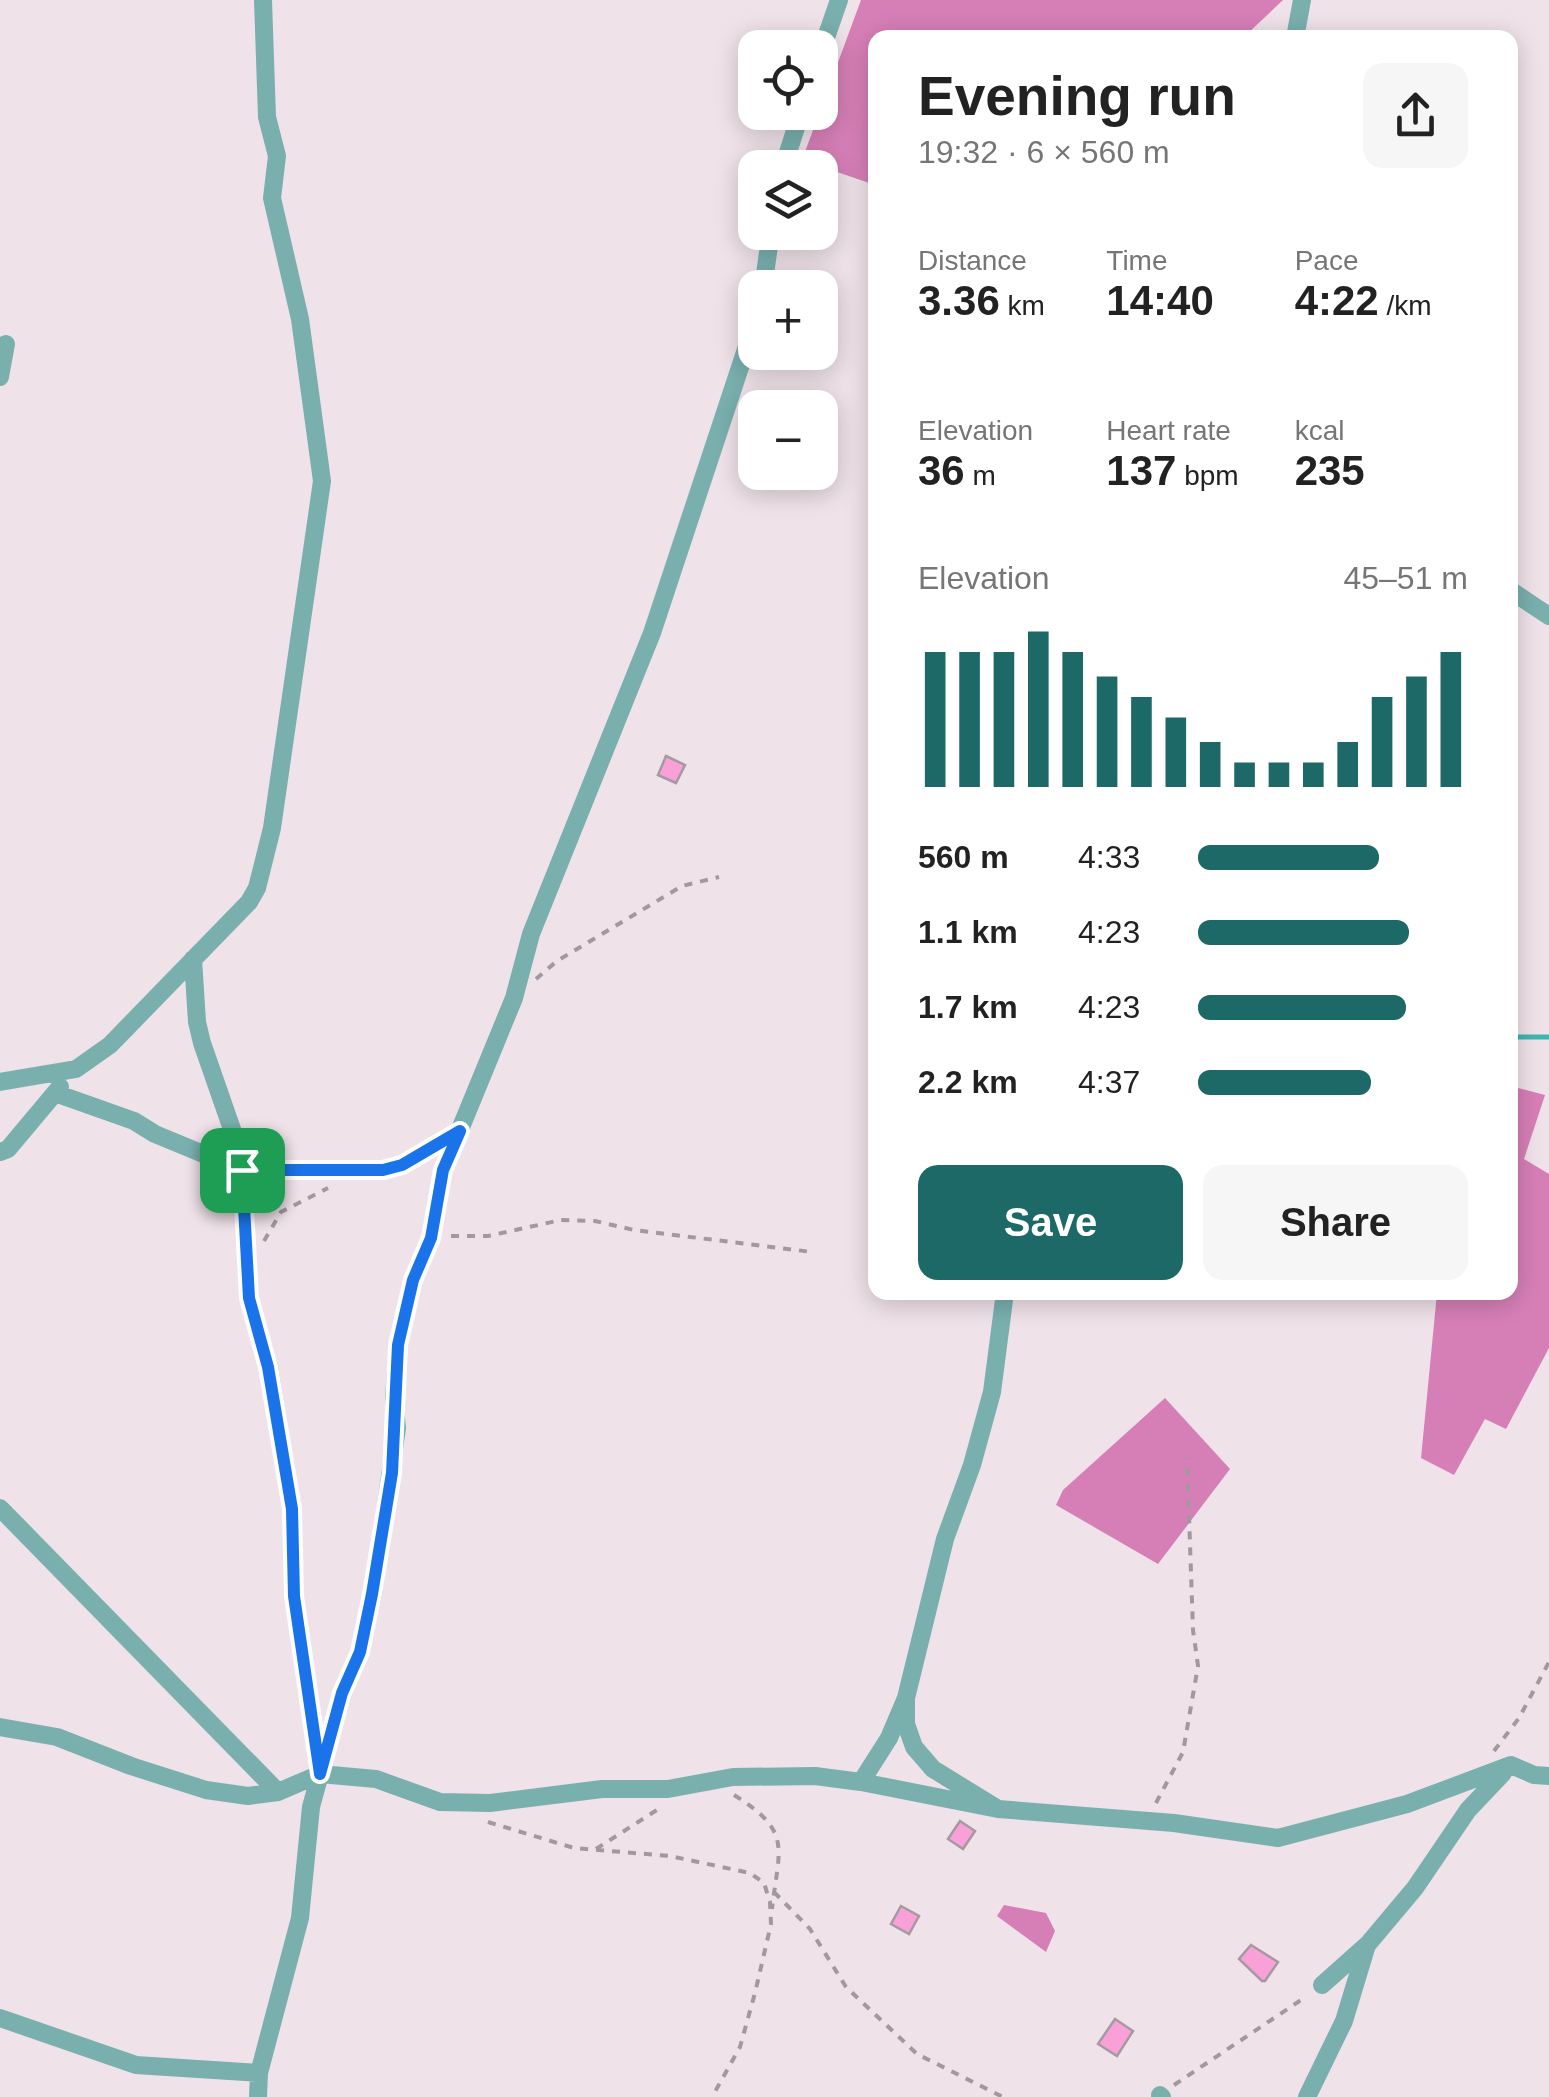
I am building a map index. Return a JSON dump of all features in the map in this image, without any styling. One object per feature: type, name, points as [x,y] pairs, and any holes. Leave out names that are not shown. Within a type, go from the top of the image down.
[{"type":"street","points":[[0,1152],[8,1149],[76,1069],[110,1044],[230,924],[257,888],[272,828],[322,481],[300,319],[272,198],[277,156],[267,116],[263,0]]},
{"type":"street","points":[[829,30],[839,0]]},
{"type":"street","points":[[1296,30],[1302,0]]},
{"type":"street","points":[[0,377],[6,344]]},
{"type":"street","points":[[258,2097],[259,2073],[300,1918],[311,1807],[342,1693],[360,1652],[372,1594],[392,1473],[398,1345],[413,1280],[431,1238],[443,1170],[514,998],[531,934],[652,633],[739,370]]},
{"type":"street","points":[[1518,595],[1549,616]]},
{"type":"street","points":[[193,959],[197,1022],[229,1129],[242,1158],[249,1298],[268,1367],[292,1509],[294,1596],[320,1774]]},
{"type":"street","points":[[0,1082],[76,1069]]},
{"type":"street","points":[[55,1094],[134,1121],[155,1134],[242,1170],[383,1170]]},
{"type":"street","points":[[861,1782],[889,1738],[906,1698],[946,1539],[992,1392],[1004,1300]]},
{"type":"street","points":[[0,1508],[278,1792]]},
{"type":"street","points":[[906,1698],[906,1724],[914,1747],[932,1769],[998,1808]]},
{"type":"street","points":[[0,1727],[57,1738],[206,1790],[248,1796],[278,1792],[320,1774],[376,1780],[440,1802],[490,1803],[602,1789],[668,1789],[733,1777],[815,1776],[998,1808],[1148,1821],[1278,1838],[1407,1804],[1510,1765],[1549,1776]]},
{"type":"street","points":[[1322,1985],[1368,1944],[1415,1888],[1468,1810],[1510,1765]]},
{"type":"street","points":[[1307,2097],[1344,2021],[1368,1944]]},
{"type":"street","points":[[0,2018],[136,2064],[259,2073]]},
{"type":"path","points":[[514,998],[558,961],[682,886],[719,876]]},
{"type":"path","points":[[383,1170],[402,1165],[460,1131]]},
{"type":"path","points":[[263,1244],[280,1212],[337,1184]]},
{"type":"path","points":[[431,1238],[488,1236],[561,1220],[595,1221],[634,1230],[812,1252]]},
{"type":"path","points":[[1148,1821],[1163,1783],[1183,1752],[1198,1666],[1186,1458]]},
{"type":"path","points":[[1490,1757],[1519,1718],[1549,1662]]},
{"type":"path","points":[[712,2097],[740,2047],[771,1924],[780,1840],[755,1808],[722,1791]]},
{"type":"path","points":[[594,1850],[661,1808]]},
{"type":"path","points":[[475,1816],[510,1831],[574,1848],[670,1856],[750,1873],[764,1883],[771,1924]]},
{"type":"path","points":[[774,1892],[810,1929],[846,1987],[917,2054],[1003,2097]]},
{"type":"path","points":[[1161,2096],[1322,1985]]},
{"type":"shaded area","points":[[861,0],[1283,0],[1251,30],[868,30],[868,183],[838,172],[838,150],[806,150],[813,130],[838,130],[838,62]]},
{"type":"shaded area","points":[[1518,1088],[1545,1095],[1524,1159],[1549,1174],[1549,1348],[1506,1429],[1485,1419],[1454,1475],[1421,1458],[1436,1300],[1518,1300]]},
{"type":"shaded area","points":[[1165,1398],[1230,1469],[1158,1564],[1056,1505],[1063,1490]]},
{"type":"shaded area","points":[[1004,1905],[1046,1913],[1055,1931],[1046,1952],[997,1916]]},
{"type":"building","points":[[666,756],[685,765],[676,783],[658,775]]},
{"type":"building","points":[[960,1821],[975,1831],[963,1849],[948,1839]]},
{"type":"building","points":[[901,1906],[919,1916],[909,1934],[891,1924]]},
{"type":"building","points":[[1251,1945],[1278,1962],[1265,1981],[1239,1959]]},
{"type":"building","points":[[1115,2019],[1133,2031],[1117,2056],[1098,2044]]},
{"type":"waterway","points":[[1518,1037],[1549,1037]]},
{"type":"route","points":[[460,1131],[443,1170],[431,1238],[413,1280],[398,1345],[392,1473],[372,1594],[360,1652],[342,1693],[320,1774],[294,1596],[292,1509],[268,1367],[249,1298],[242,1170],[383,1170],[402,1165],[460,1131]]}]
